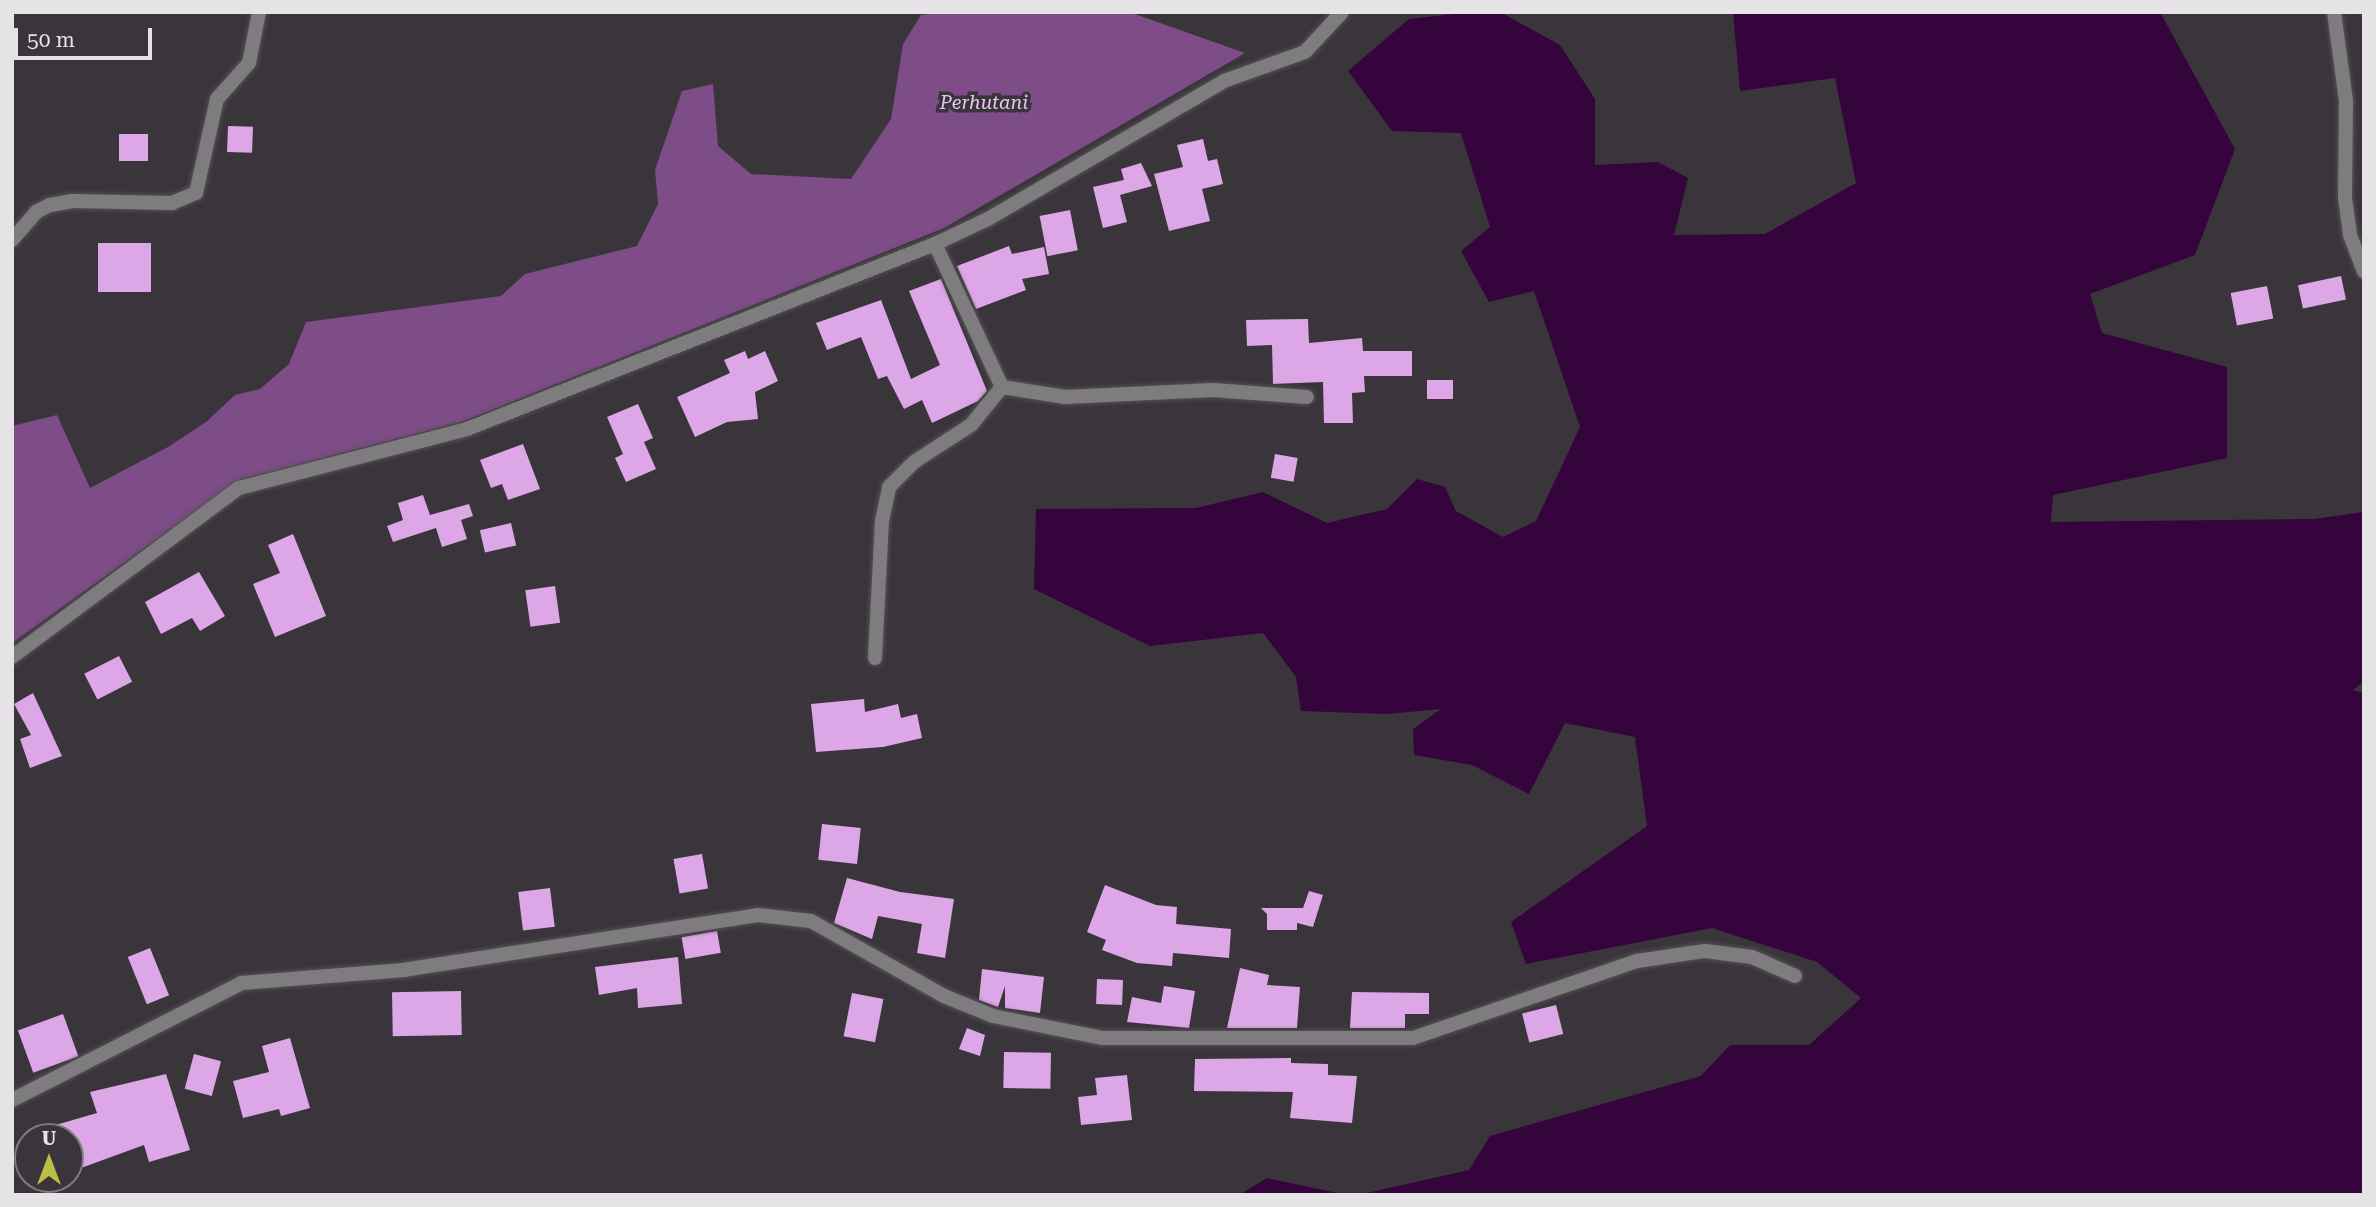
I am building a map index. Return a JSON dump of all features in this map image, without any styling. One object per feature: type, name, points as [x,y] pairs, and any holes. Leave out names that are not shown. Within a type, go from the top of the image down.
[{"type":"street","points":[[12,240],[36,212],[50,205],[73,201],[172,203],[196,193],[217,99],[249,63],[259,12]]},
{"type":"street","points":[[12,657],[239,488],[467,429],[935,244],[988,219],[1224,81],[1305,52],[1342,12]]},
{"type":"street","points":[[2334,12],[2346,101],[2345,198],[2350,234],[2364,271]]},
{"type":"street","points":[[935,244],[1002,387]]},
{"type":"street","points":[[1002,387],[1066,397],[1213,390],[1307,397]]},
{"type":"street","points":[[875,658],[883,521],[889,487],[914,463],[971,425],[1002,387]]},
{"type":"street","points":[[12,1100],[242,983],[403,970],[758,915],[811,921],[870,950],[944,996],[993,1016],[1102,1038],[1413,1038],[1637,961],[1705,951],[1752,957],[1795,976]]},
{"type":"green space","name":"Perhutani","points":[[943,12],[1129,12],[1245,53],[944,228],[464,421],[239,480],[12,643],[12,426],[57,415],[90,488],[168,447],[206,422],[235,395],[260,389],[289,364],[306,322],[501,296],[525,274],[637,246],[658,204],[655,170],[682,91],[713,84],[718,146],[751,174],[851,179],[891,119],[903,44],[921,15]]},
{"type":"shaded area","points":[[1500,12],[1560,45],[1595,99],[1595,165],[1658,162],[1688,178],[1674,235],[1765,234],[1856,183],[1835,78],[1740,91],[1733,12],[2160,12],[2235,149],[2195,255],[2090,294],[2102,333],[2227,367],[2227,458],[2053,495],[2051,522],[2314,519],[2364,512],[2364,681],[2353,690],[2364,693],[2364,1195],[1358,1195],[1469,1170],[1490,1136],[1701,1076],[1730,1045],[1809,1045],[1861,998],[1817,962],[1712,928],[1526,964],[1511,922],[1647,826],[1635,737],[1565,723],[1529,794],[1472,765],[1414,755],[1413,729],[1441,709],[1387,714],[1301,711],[1296,677],[1263,633],[1150,646],[1034,589],[1036,509],[1196,508],[1263,492],[1327,523],[1387,509],[1417,479],[1445,487],[1456,511],[1503,537],[1536,521],[1580,427],[1534,291],[1489,302],[1461,251],[1490,227],[1461,133],[1392,131],[1348,71],[1409,19]]},
{"type":"shaded area","points":[[1267,1178],[1347,1195],[1239,1195]]},
{"type":"building","points":[[228,126],[253,127],[252,153],[227,152]]},
{"type":"building","points":[[119,134],[148,134],[148,161],[119,161]]},
{"type":"building","points":[[1203,139],[1208,161],[1217,159],[1223,184],[1202,189],[1210,221],[1169,231],[1154,174],[1183,167],[1177,145]]},
{"type":"building","points":[[1141,163],[1152,186],[1120,195],[1127,222],[1103,228],[1093,187],[1124,180],[1121,169]]},
{"type":"building","points":[[1070,210],[1078,250],[1047,256],[1040,216]]},
{"type":"building","points":[[98,243],[151,243],[151,292],[98,292]]},
{"type":"building","points":[[1009,246],[1012,254],[1044,247],[1049,274],[1022,279],[1026,290],[976,309],[957,266]]},
{"type":"building","points":[[2341,276],[2346,299],[2303,309],[2298,285]]},
{"type":"building","points":[[941,279],[987,391],[978,401],[932,423],[922,400],[904,409],[887,376],[878,379],[861,337],[827,350],[816,323],[881,300],[911,379],[940,365],[909,291]]},
{"type":"building","points":[[2267,286],[2273,318],[2237,325],[2231,293]]},
{"type":"building","points":[[1308,319],[1309,343],[1362,338],[1363,351],[1412,351],[1412,376],[1364,376],[1365,392],[1352,393],[1353,423],[1324,423],[1323,382],[1273,384],[1272,345],[1247,346],[1246,320]]},
{"type":"building","points":[[745,351],[748,359],[765,351],[778,381],[755,392],[758,419],[727,422],[695,437],[677,397],[730,373],[724,360]]},
{"type":"building","points":[[1427,380],[1453,380],[1453,399],[1427,399]]},
{"type":"building","points":[[638,404],[653,438],[644,442],[656,469],[626,482],[615,458],[623,454],[607,417]]},
{"type":"building","points":[[523,444],[540,489],[508,500],[502,484],[491,488],[480,460]]},
{"type":"building","points":[[1275,454],[1298,458],[1293,482],[1271,478]]},
{"type":"building","points":[[423,495],[430,515],[469,504],[473,516],[461,520],[467,539],[442,547],[436,528],[393,542],[387,526],[403,520],[398,503]]},
{"type":"building","points":[[511,523],[516,545],[485,553],[480,530]]},
{"type":"building","points":[[293,534],[326,616],[275,637],[253,584],[280,573],[268,545]]},
{"type":"building","points":[[199,572],[225,616],[200,631],[192,618],[161,634],[145,602]]},
{"type":"building","points":[[555,586],[560,623],[530,627],[525,590]]},
{"type":"building","points":[[119,656],[132,682],[97,700],[84,674]]},
{"type":"building","points":[[33,693],[62,756],[30,768],[20,739],[31,735],[14,704]]},
{"type":"building","points":[[864,699],[865,712],[898,704],[901,718],[917,714],[922,738],[883,747],[816,752],[811,704]]},
{"type":"building","points":[[822,824],[861,828],[857,864],[818,860]]},
{"type":"building","points":[[702,854],[708,888],[680,894],[673,859]]},
{"type":"building","points":[[847,878],[900,892],[954,899],[945,958],[917,953],[922,924],[878,916],[872,939],[834,923]]},
{"type":"building","points":[[1105,885],[1156,905],[1177,907],[1176,924],[1231,929],[1229,958],[1173,953],[1172,966],[1137,963],[1102,950],[1106,940],[1087,932]]},
{"type":"building","points":[[550,888],[555,927],[523,931],[518,892]]},
{"type":"building","points":[[1309,891],[1323,895],[1313,927],[1297,923],[1297,930],[1267,930],[1267,914],[1261,908],[1303,908]]},
{"type":"building","points":[[717,931],[721,953],[685,959],[682,937]]},
{"type":"building","points":[[150,948],[169,995],[147,1004],[128,957]]},
{"type":"building","points":[[678,957],[682,1004],[638,1008],[637,988],[599,995],[595,967]]},
{"type":"building","points":[[1240,968],[1269,975],[1267,985],[1300,987],[1297,1028],[1227,1028]]},
{"type":"building","points":[[982,969],[1044,977],[1040,1013],[1005,1008],[1005,986],[998,1007],[979,1000]]},
{"type":"building","points":[[1097,979],[1123,980],[1122,1005],[1096,1004]]},
{"type":"building","points":[[1164,986],[1195,991],[1189,1028],[1127,1022],[1132,997],[1161,1003]]},
{"type":"building","points":[[461,991],[462,1035],[393,1036],[392,992]]},
{"type":"building","points":[[1352,992],[1429,993],[1429,1014],[1405,1014],[1405,1028],[1350,1028]]},
{"type":"building","points":[[852,993],[883,999],[875,1042],[844,1036]]},
{"type":"building","points":[[1556,1005],[1563,1034],[1529,1043],[1522,1013]]},
{"type":"building","points":[[63,1014],[78,1056],[33,1073],[18,1030]]},
{"type":"building","points":[[967,1028],[985,1035],[980,1056],[959,1049]]},
{"type":"building","points":[[290,1038],[310,1108],[281,1116],[279,1109],[243,1118],[233,1081],[269,1072],[262,1046]]},
{"type":"building","points":[[1004,1052],[1051,1053],[1050,1089],[1003,1088]]},
{"type":"building","points":[[194,1054],[221,1061],[212,1096],[185,1089]]},
{"type":"building","points":[[1291,1058],[1291,1063],[1328,1064],[1328,1075],[1357,1076],[1352,1123],[1290,1118],[1293,1092],[1194,1091],[1195,1059]]},
{"type":"building","points":[[166,1074],[190,1150],[149,1162],[144,1145],[84,1167],[84,1123],[62,1123],[97,1113],[90,1092]]},
{"type":"building","points":[[1127,1075],[1132,1120],[1081,1125],[1078,1097],[1097,1095],[1095,1078]]}]
